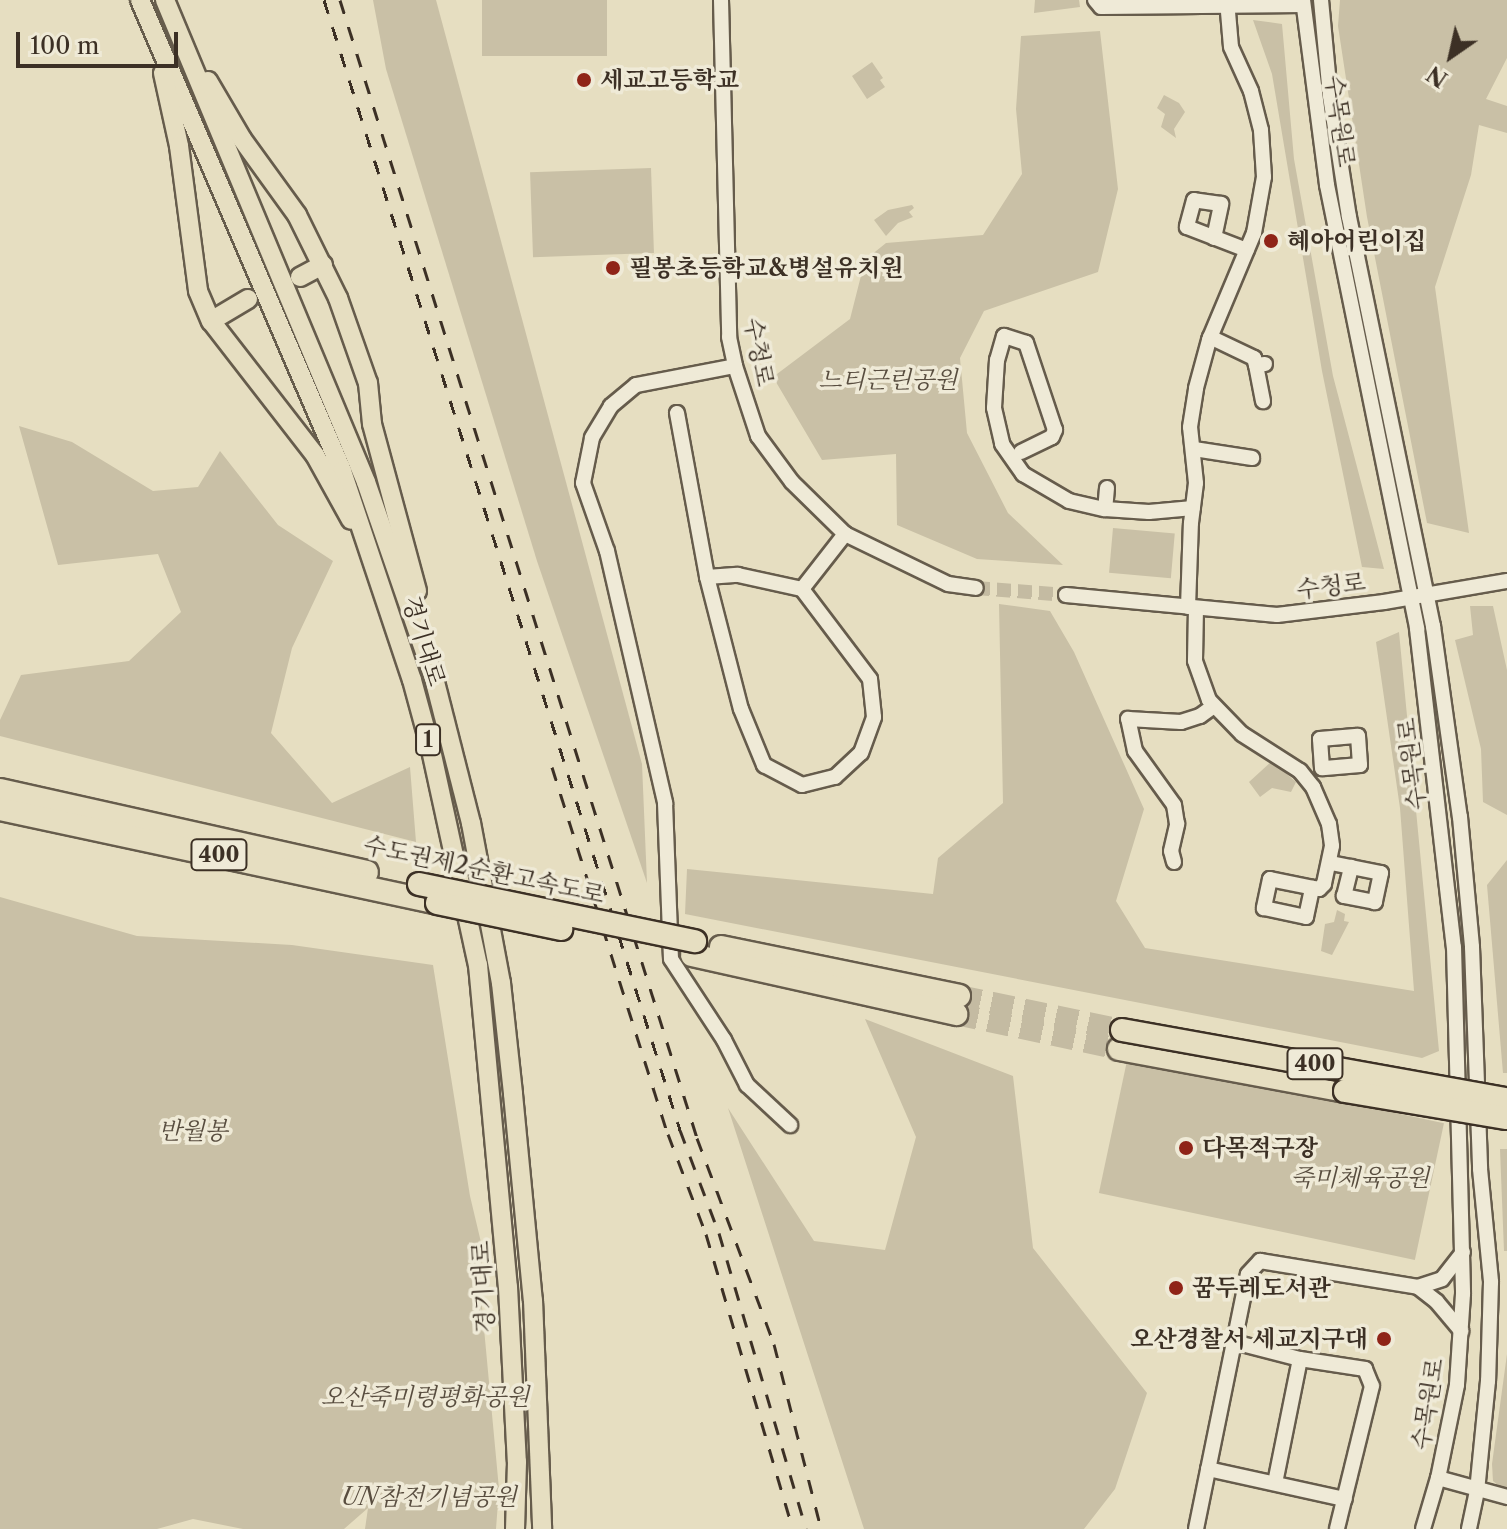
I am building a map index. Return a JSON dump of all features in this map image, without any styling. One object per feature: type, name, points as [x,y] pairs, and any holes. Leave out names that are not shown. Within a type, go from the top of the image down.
[{"type":"highway","name":"수도권제2순환고속도로","points":[[0,790],[957,1005]]},
{"type":"highway","name":"수도권제2순환고속도로","points":[[0,809],[437,903],[693,948]]},
{"type":"highway","points":[[0,819],[228,857]]},
{"type":"highway","name":"400","points":[[1507,1099],[1121,1040],[1507,1118]]},
{"type":"main road","name":"경기대로","points":[[140,0],[336,457],[365,534],[431,750],[478,965],[505,1241],[517,1462],[515,1529]]},
{"type":"main road","name":"경기대로","points":[[165,0],[366,482],[420,637],[471,823],[501,983],[533,1300],[542,1529]]},
{"type":"main road","points":[[179,35],[242,139],[297,215],[323,265],[357,345],[368,383],[372,424],[422,610],[420,637]]},
{"type":"main road","points":[[157,42],[179,146],[198,291],[211,321],[315,455],[347,516],[365,534]]},
{"type":"main road","points":[[300,277],[323,265]]},
{"type":"main road","points":[[211,321],[248,299]]},
{"type":"street","name":"수청로","points":[[721,0],[729,337],[758,436],[792,482],[845,534],[948,584],[976,588]]},
{"type":"street","points":[[1095,0],[1101,7],[1303,3]]},
{"type":"street","name":"수목원로","points":[[1321,0],[1330,96],[1349,217],[1428,595],[1448,724],[1472,947],[1480,1169],[1491,1282],[1488,1381],[1477,1491],[1469,1529]]},
{"type":"street","points":[[1228,3],[1231,47],[1256,108],[1263,156],[1261,201],[1247,250],[1210,337],[1190,427],[1196,483],[1192,608],[1195,661],[1203,688],[1214,706],[1242,734],[1286,759],[1306,778],[1327,815],[1332,846],[1328,880],[1319,889],[1312,888]]},
{"type":"street","name":"수목원로","points":[[1303,3],[1332,210],[1410,598],[1429,718],[1454,947],[1463,1252],[1461,1331],[1457,1385],[1438,1478],[1423,1529]]},
{"type":"street","points":[[1214,238],[1247,250]]},
{"type":"street","points":[[1021,452],[1052,437],[1055,430],[1026,343],[1004,336],[997,360],[994,408],[1002,444],[1023,474],[1069,501],[1105,509],[1149,512],[1193,508]]},
{"type":"street","points":[[1210,337],[1254,358],[1260,364],[1263,401]]},
{"type":"street","points":[[735,366],[636,385],[611,406],[592,438],[583,483],[607,551],[665,803],[671,959],[724,1040],[747,1085],[790,1125]]},
{"type":"street","points":[[677,413],[707,577],[741,709],[764,765],[802,785],[835,777],[861,753],[874,717],[870,679],[802,589],[738,575],[707,577]]},
{"type":"street","points":[[1194,449],[1252,458]]},
{"type":"street","points":[[1105,509],[1107,488]]},
{"type":"street","points":[[802,589],[845,534]]},
{"type":"street","name":"수청로","points":[[1066,595],[1277,615],[1410,598],[1507,581]]},
{"type":"street","points":[[1174,862],[1171,851],[1177,824],[1176,812],[1135,751],[1128,719],[1181,722],[1200,716],[1214,706]]},
{"type":"street","points":[[1306,778],[1322,768]]},
{"type":"street","points":[[1331,863],[1351,867]]},
{"type":"street","points":[[1196,1529],[1248,1274],[1260,1261],[1418,1287],[1442,1279],[1463,1252]]},
{"type":"street","points":[[1418,1287],[1437,1302],[1461,1331]]},
{"type":"street","points":[[1234,1342],[1300,1359],[1365,1369],[1372,1386],[1337,1529]]},
{"type":"street","points":[[1275,1483],[1300,1359]]},
{"type":"street","points":[[1208,1469],[1345,1499]]},
{"type":"street","points":[[1438,1478],[1507,1497]]},
{"type":"green space","points":[[373,0],[436,0],[642,764],[647,883],[537,561],[386,69]]},
{"type":"green space","points":[[482,0],[607,0],[607,56],[482,56]]},
{"type":"green space","points":[[1035,0],[1079,0],[1080,7],[1034,13]]},
{"type":"green space","points":[[1340,0],[1507,0],[1507,58],[1486,99],[1507,106],[1507,133],[1479,125],[1471,175],[1435,287],[1469,533],[1427,523],[1367,217],[1338,26]]},
{"type":"green space","points":[[1253,20],[1282,24],[1294,159],[1333,376],[1384,569],[1362,567],[1322,371],[1272,74]]},
{"type":"green space","name":"느티근린공원","points":[[1100,31],[1118,189],[1098,272],[984,311],[960,358],[967,433],[1008,513],[1063,565],[977,559],[897,525],[896,454],[822,460],[773,377],[850,319],[865,260],[886,243],[983,235],[1022,174],[1016,109],[1021,36]]},
{"type":"green space","points":[[872,62],[885,87],[867,99],[852,76]]},
{"type":"green space","points":[[1164,95],[1179,103],[1185,112],[1174,129],[1176,138],[1161,127],[1165,114],[1157,108]]},
{"type":"green space","points":[[651,168],[654,253],[533,257],[530,172]]},
{"type":"green space","points":[[912,205],[914,208],[909,212],[913,217],[898,223],[886,236],[874,220],[888,210]]},
{"type":"green space","points":[[19,426],[72,442],[153,491],[198,487],[220,451],[278,525],[333,561],[292,648],[271,733],[332,803],[410,767],[416,842],[0,736],[0,720],[21,675],[129,661],[181,612],[158,554],[58,565]]},
{"type":"green space","points":[[1113,528],[1175,533],[1171,578],[1109,573]]},
{"type":"green space","points":[[999,604],[1050,611],[1074,652],[1144,809],[1116,901],[1145,948],[1414,991],[1400,808],[1376,642],[1399,632],[1439,1051],[1422,1058],[685,914],[687,869],[933,894],[938,858],[1003,803]]},
{"type":"green space","points":[[1470,606],[1493,606],[1507,670],[1507,815],[1483,802],[1481,749],[1455,640],[1473,635]]},
{"type":"green space","points":[[1272,761],[1296,782],[1291,792],[1272,788],[1260,797],[1249,782]]},
{"type":"green space","points":[[1507,860],[1507,1073],[1503,1073],[1487,885]]},
{"type":"green space","name":"반월봉","points":[[0,897],[137,936],[292,945],[433,965],[470,1196],[484,1255],[479,1275],[499,1489],[496,1529],[365,1529],[368,1508],[344,1529],[243,1529],[193,1519],[157,1529],[0,1529]]},
{"type":"green space","points":[[1337,910],[1345,914],[1344,921],[1349,922],[1332,955],[1321,951],[1325,924],[1334,922]]},
{"type":"green space","points":[[865,1019],[1013,1076],[1033,1248],[1147,1393],[1115,1489],[1084,1529],[864,1529],[728,1108],[814,1241],[885,1250],[916,1137]]},
{"type":"green space","name":"죽미체육공원","points":[[1128,1056],[1444,1123],[1415,1260],[1099,1193]]},
{"type":"green space","name":"죽미체육공원","points":[[1500,1149],[1507,1149],[1507,1251],[1504,1251]]},
{"type":"green space","points":[[1507,1354],[1507,1493],[1493,1481],[1492,1464]]},
{"type":"tunnel","points":[[976,588],[1066,595]]},
{"type":"tunnel","points":[[959,996],[1122,1030]]},
{"type":"tunnel","points":[[956,1014],[1119,1049]]},
{"type":"railway","points":[[324,0],[680,1130],[719,1233],[806,1529]]},
{"type":"railway","points":[[340,0],[697,1138],[774,1344],[821,1529]]},
{"type":"railway","points":[[552,767],[668,1134],[706,1234],[793,1529]]},
{"type":"place","name":"세교고등학교","points":[[584,80]]},
{"type":"place","name":"혜아어린이집","points":[[1271,241]]},
{"type":"place","name":"필봉초등학교&병설유치원","points":[[613,268]]},
{"type":"place","name":"다목적구장","points":[[1186,1148]]},
{"type":"place","name":"꿈두레도서관","points":[[1176,1288]]},
{"type":"place","name":"오산경찰서 세교지구대","points":[[1384,1339]]},
{"type":"park label","name":"오산죽미령평화공원","points":[[425,1397]]},
{"type":"park label","name":"UN참전기념공원","points":[[429,1497]]}]
